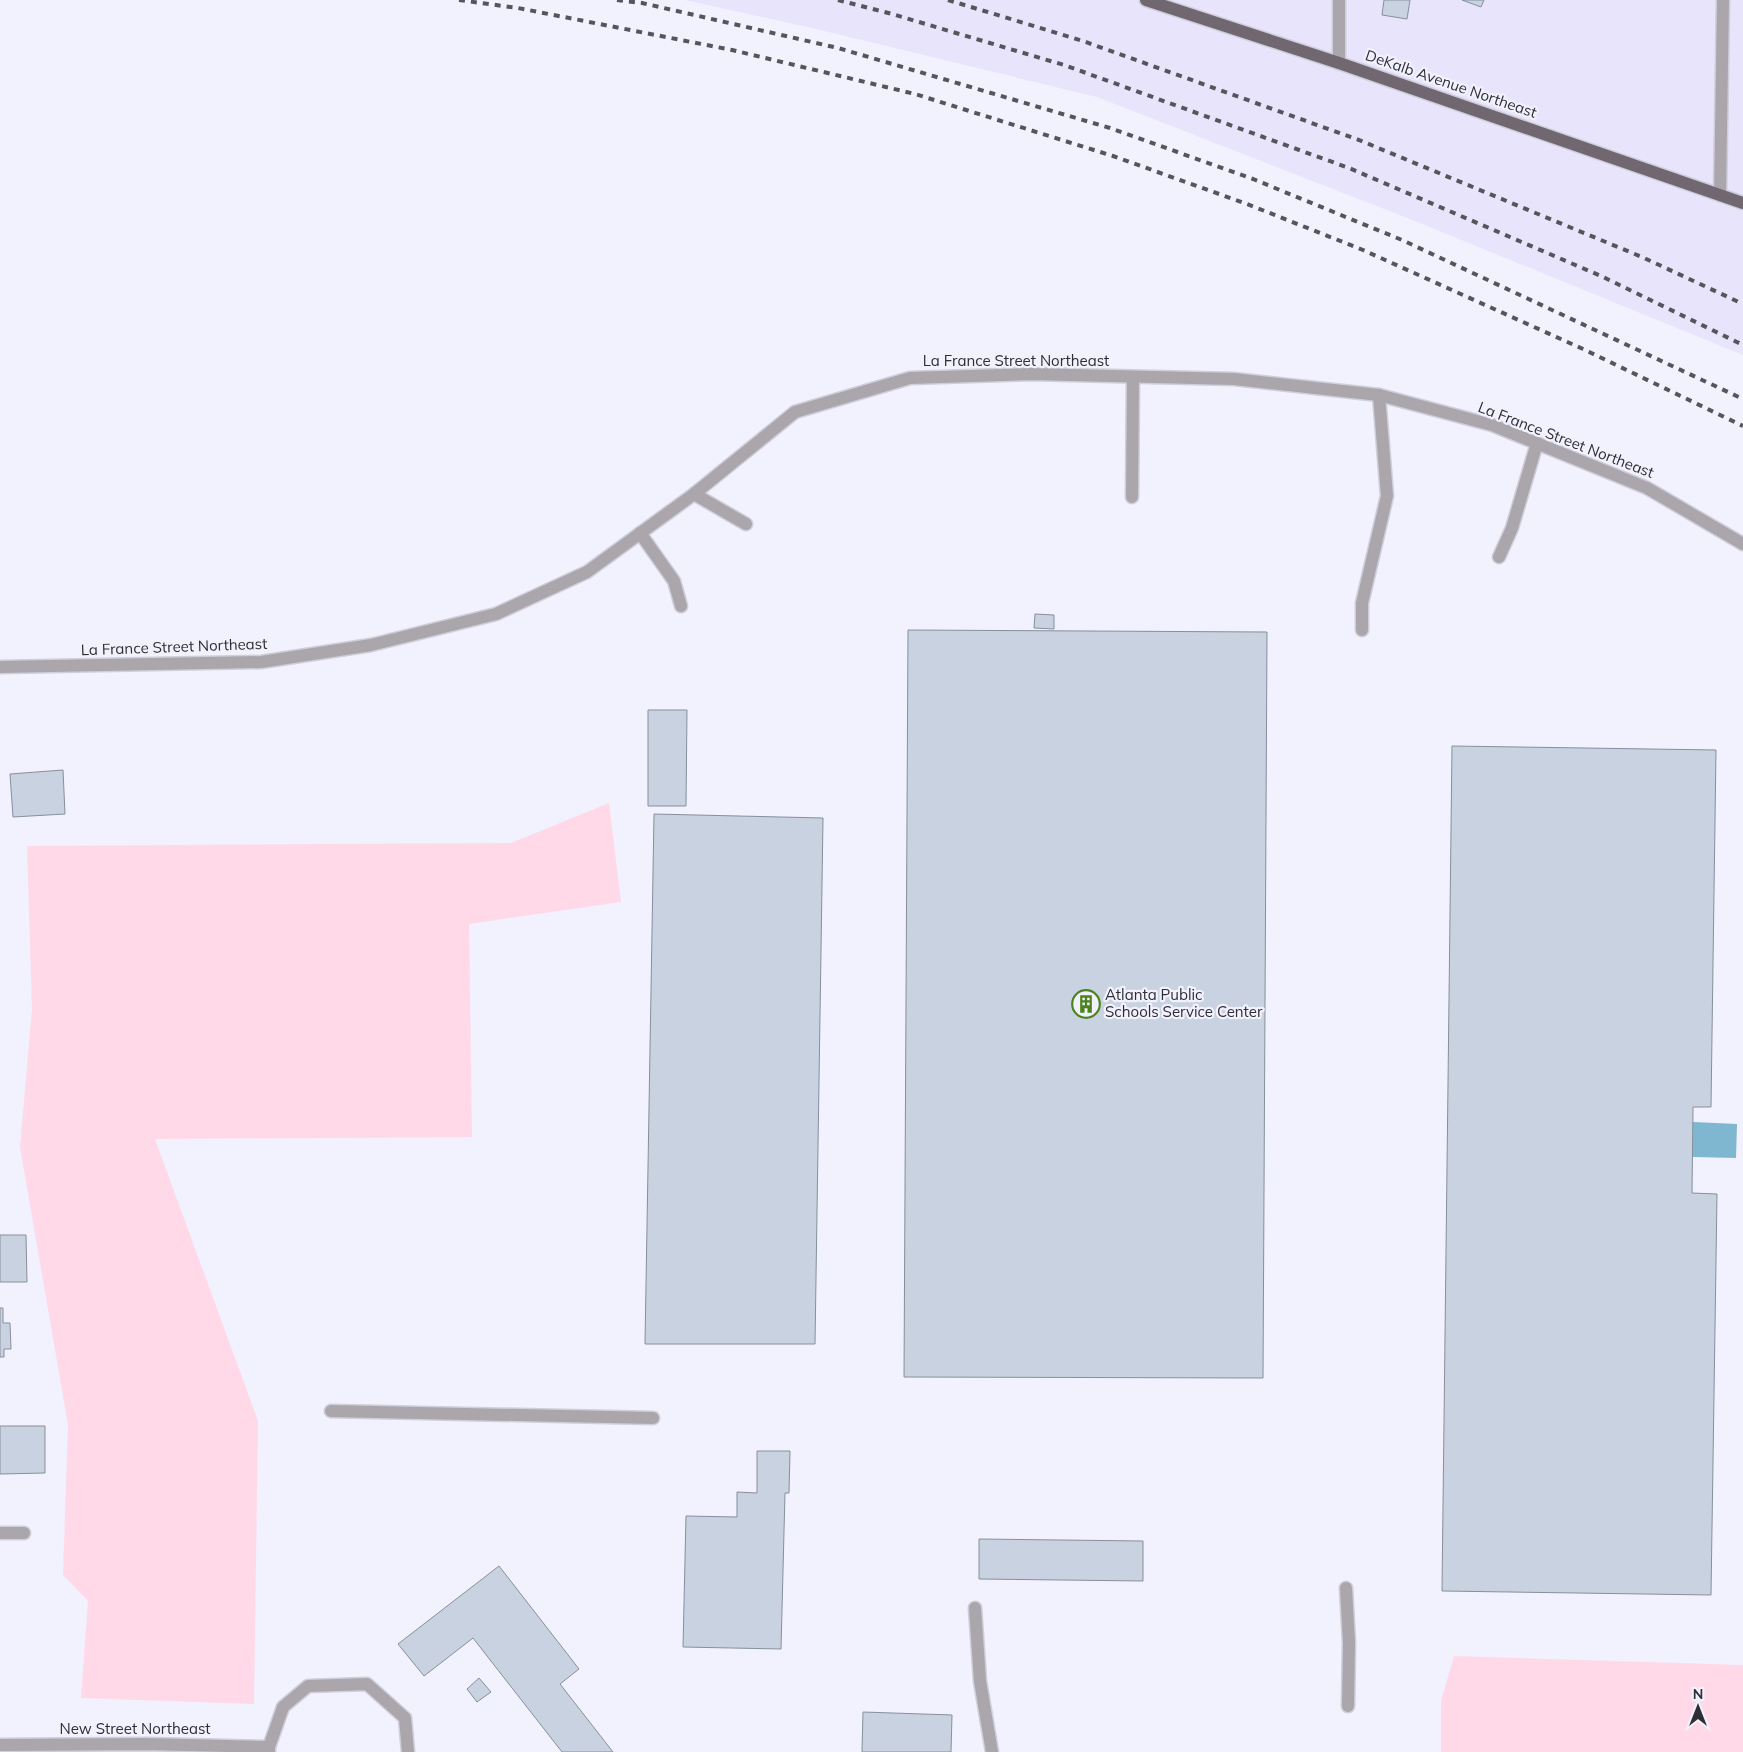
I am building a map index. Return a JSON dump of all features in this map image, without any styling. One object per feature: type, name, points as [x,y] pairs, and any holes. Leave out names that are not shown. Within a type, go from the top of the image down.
[{"type":"main road","name":"DeKalb Avenue Northeast","points":[[1146,0],[1339,63],[1743,203]]},
{"type":"street","points":[[1339,0],[1339,63]]},
{"type":"street","points":[[1720,195],[1723,0]]},
{"type":"street","name":"La France Street Northeast","points":[[0,667],[261,662],[371,645],[496,614],[587,572],[694,494],[796,412],[910,378],[1031,374],[1234,379],[1379,395],[1492,425],[1647,488],[1743,544]]},
{"type":"street","points":[[1132,497],[1133,376]]},
{"type":"street","points":[[1362,630],[1362,603],[1387,496],[1379,395]]},
{"type":"street","points":[[1499,557],[1512,528],[1537,443]]},
{"type":"street","points":[[694,494],[746,524]]},
{"type":"street","points":[[640,533],[674,581],[681,606]]},
{"type":"street","points":[[331,1411],[653,1418]]},
{"type":"street","points":[[0,1533],[24,1533]]},
{"type":"street","points":[[1346,1588],[1349,1644],[1348,1706]]},
{"type":"street","points":[[975,1608],[980,1681],[992,1752]]},
{"type":"street","name":"New Street Northeast","points":[[0,1745],[146,1744],[269,1750],[283,1707],[308,1686],[367,1684],[405,1718],[408,1752]]},
{"type":"shaded area","points":[[685,0],[1743,0],[1743,355],[1410,219],[1097,97],[812,28]]},
{"type":"shaded area","points":[[609,803],[621,902],[469,924],[472,1137],[155,1139],[258,1421],[254,1704],[81,1698],[88,1601],[63,1575],[68,1425],[20,1147],[32,1009],[27,846],[511,843]]},
{"type":"shaded area","points":[[1454,1656],[1743,1665],[1743,1752],[1441,1752],[1441,1701]]},
{"type":"water","points":[[1651,1120],[1737,1124],[1736,1158],[1651,1156]]},
{"type":"building","points":[[1384,0],[1410,0],[1407,19],[1382,15]]},
{"type":"building","points":[[1462,0],[1484,0],[1481,7]]},
{"type":"building","points":[[1035,614],[1054,615],[1054,629],[1034,628]]},
{"type":"building","name":"Atlanta Public Schools Service Center","points":[[908,630],[1267,632],[1263,1378],[904,1377]]},
{"type":"building","points":[[648,710],[687,710],[686,806],[648,806]]},
{"type":"building","points":[[1452,746],[1716,750],[1711,1107],[1693,1107],[1692,1193],[1717,1194],[1711,1595],[1442,1591]]},
{"type":"building","points":[[63,770],[65,814],[13,817],[10,774]]},
{"type":"building","points":[[654,814],[823,818],[815,1344],[645,1344]]},
{"type":"building","points":[[0,1235],[26,1235],[27,1282],[0,1282]]},
{"type":"building","points":[[0,1308],[3,1308],[3,1323],[10,1323],[11,1349],[4,1349],[4,1357],[0,1357]]},
{"type":"building","points":[[0,1426],[45,1426],[45,1473],[0,1474]]},
{"type":"building","points":[[757,1451],[790,1451],[789,1493],[785,1493],[781,1649],[683,1647],[686,1516],[737,1517],[737,1492],[757,1493]]},
{"type":"building","points":[[979,1539],[1143,1541],[1143,1581],[979,1579]]},
{"type":"building","points":[[499,1566],[579,1669],[560,1684],[613,1752],[562,1752],[473,1638],[424,1676],[398,1644]]},
{"type":"building","points":[[479,1678],[491,1692],[477,1702],[467,1689]]},
{"type":"building","points":[[863,1712],[952,1715],[951,1752],[862,1752]]},
{"type":"railway","points":[[459,0],[518,8],[732,50],[915,94],[1113,156],[1247,204],[1363,250],[1583,349],[1743,426]]},
{"type":"railway","points":[[617,0],[642,3],[838,48],[1110,128],[1253,179],[1402,240],[1743,399]]},
{"type":"railway","points":[[838,0],[1064,65],[1349,168],[1601,276],[1743,345]]},
{"type":"railway","points":[[948,0],[1083,41],[1359,140],[1642,257],[1743,304]]},
{"type":"place","name":"Atlanta Public Schools Service Center","points":[[1086,1004]]}]
